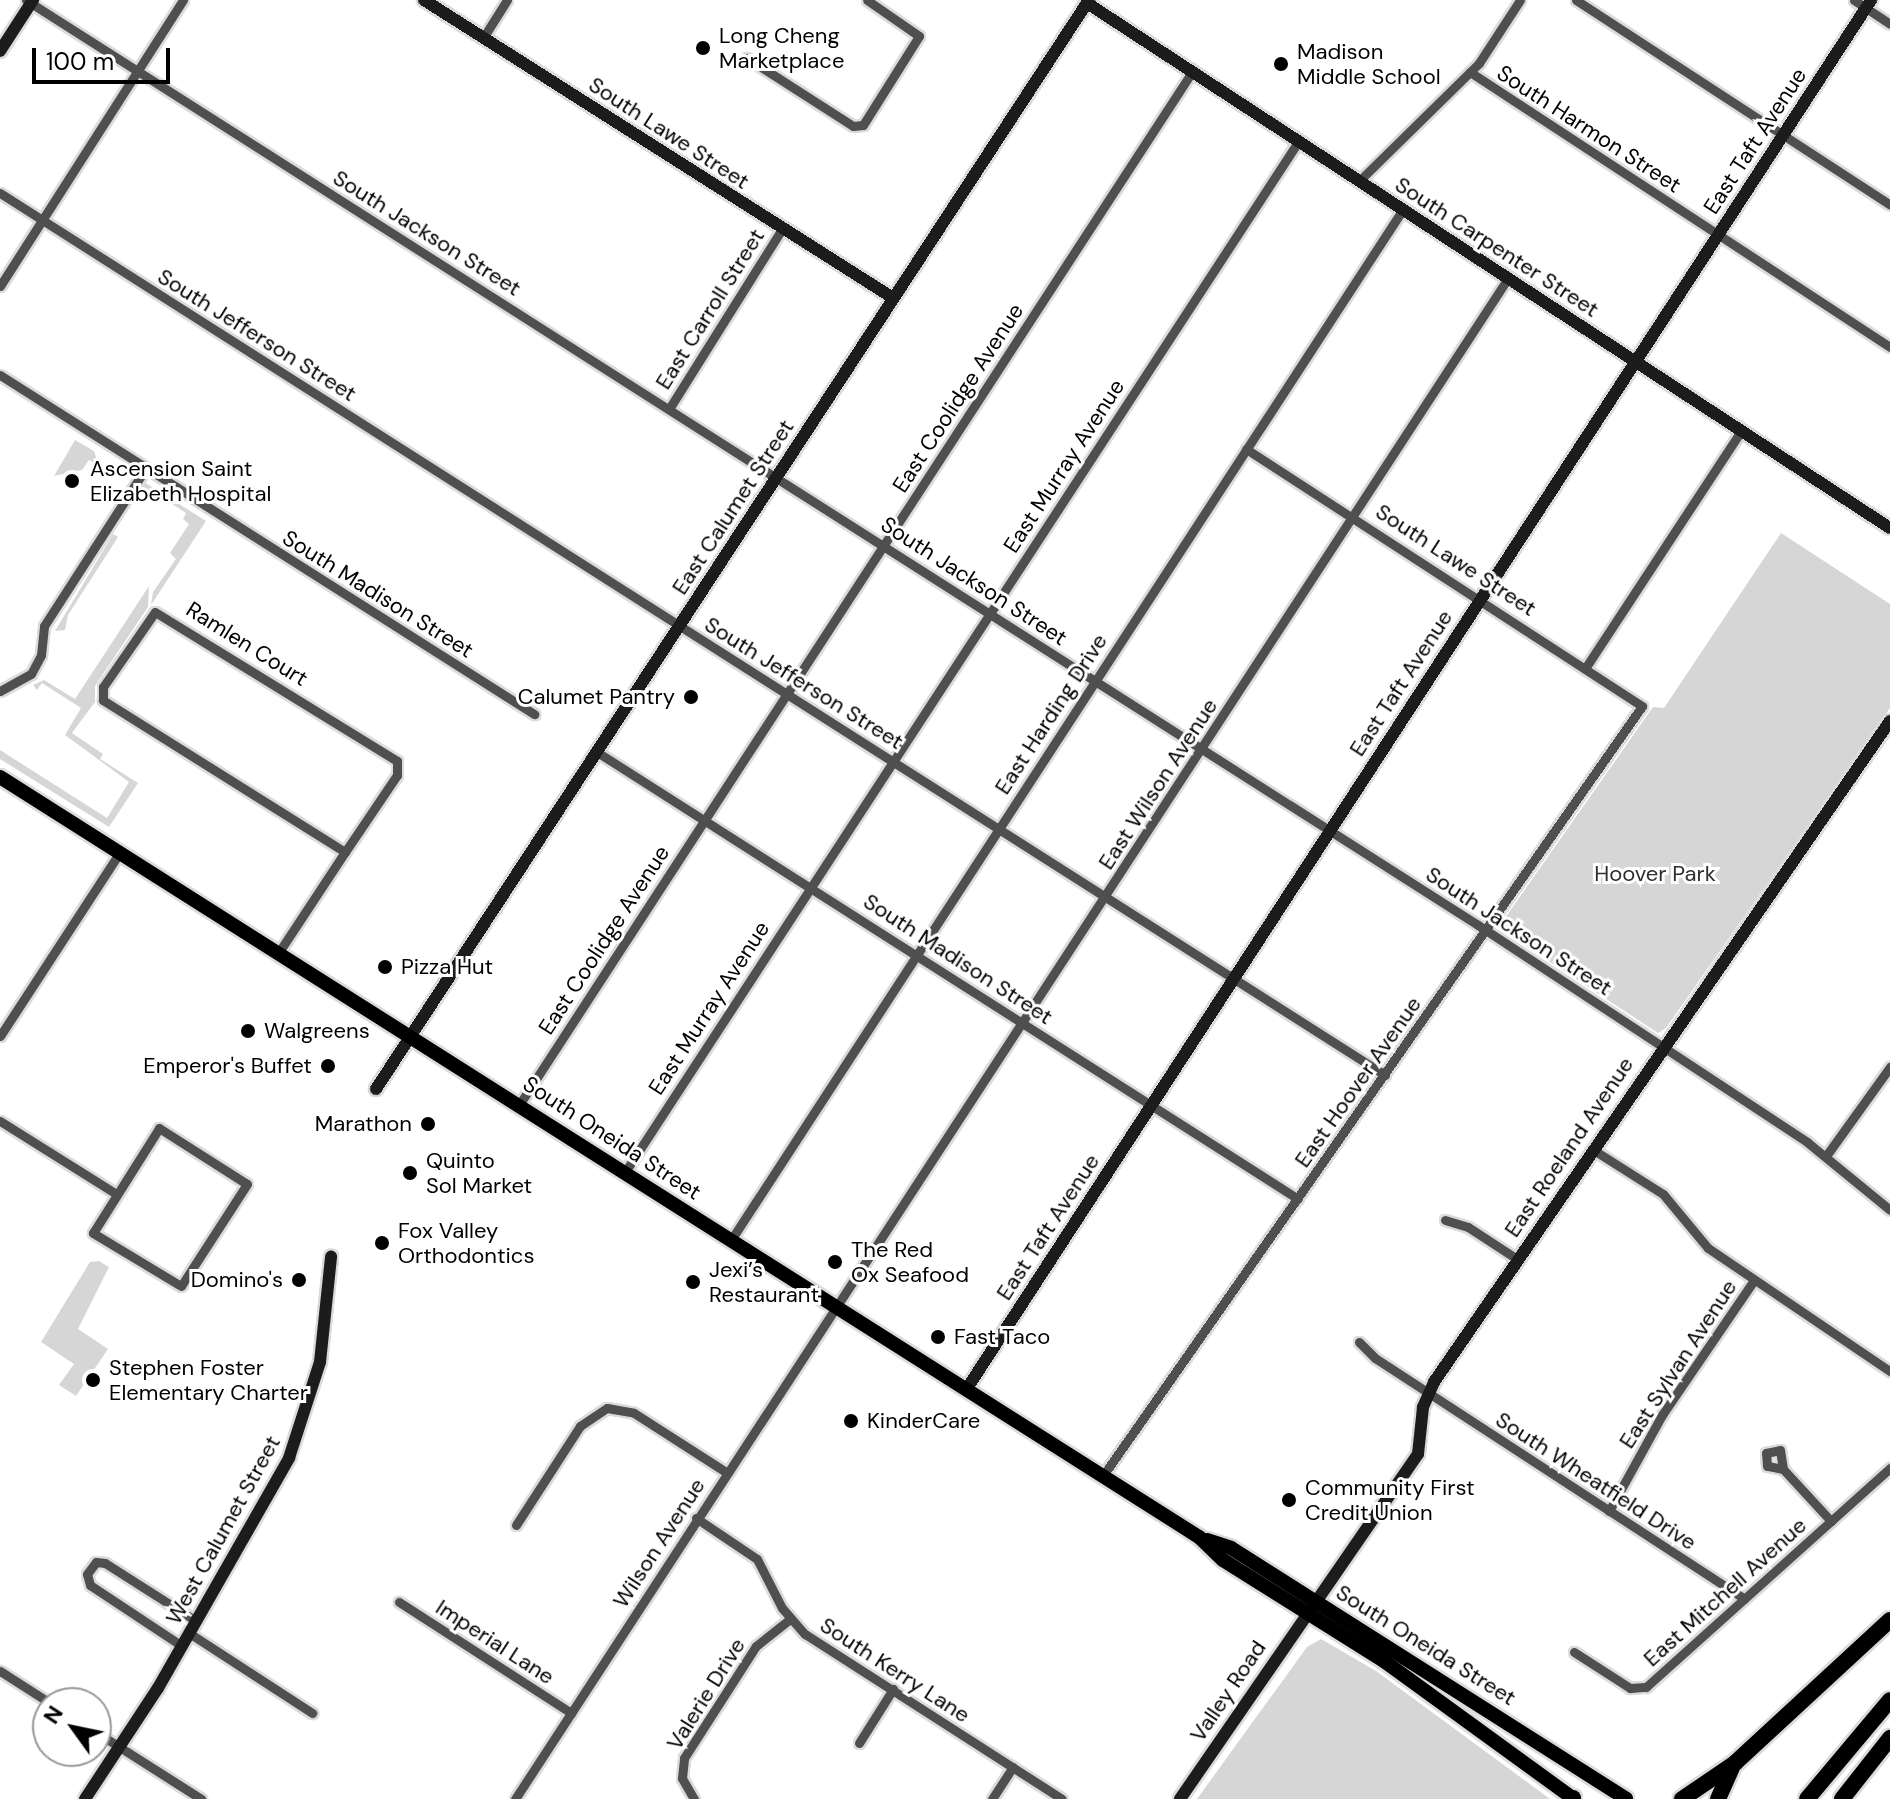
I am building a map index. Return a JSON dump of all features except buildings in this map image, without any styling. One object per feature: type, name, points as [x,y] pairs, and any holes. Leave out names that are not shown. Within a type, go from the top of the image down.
[{"type":"highway","points":[[1682,1799],[1735,1763],[1890,1620]]},
{"type":"highway","points":[[1807,1799],[1890,1700]]},
{"type":"highway","points":[[1842,1799],[1890,1738]]},
{"type":"highway","points":[[1718,1799],[1735,1763]]},
{"type":"main road","name":"South Oneida Street","points":[[0,777],[1199,1537],[1223,1560],[1309,1606],[1626,1799]]},
{"type":"main road","name":"South Oneida Street","points":[[1309,1606],[1573,1799]]},
{"type":"street","points":[[0,286],[183,0]]},
{"type":"street","name":"South Lawe Street","points":[[424,0],[893,298]]},
{"type":"street","points":[[483,38],[507,0]]},
{"type":"street","points":[[747,58],[853,126],[863,125],[919,36],[867,0]]},
{"type":"street","points":[[1359,181],[1470,72],[1520,0]]},
{"type":"street","points":[[1576,0],[1890,205]]},
{"type":"street","points":[[1854,0],[1869,4],[1890,24]]},
{"type":"street","points":[[0,51],[30,1]]},
{"type":"street","name":"South Jackson Street","points":[[30,1],[1487,931],[1826,1156],[1890,1210]]},
{"type":"street","name":"South Carpenter Street","points":[[1086,1],[1890,528]]},
{"type":"street","name":"East Calumet Street","points":[[410,1035],[1086,1]]},
{"type":"street","name":"East Taft Avenue","points":[[966,1390],[1869,4]]},
{"type":"street","name":"East Coolidge Avenue","points":[[519,1105],[1192,72]]},
{"type":"street","name":"South Harmon Street","points":[[1470,72],[1890,347]]},
{"type":"street","name":"East Murray Avenue","points":[[625,1172],[1298,142]]},
{"type":"street","name":"South Jefferson Street","points":[[0,193],[1385,1075]]},
{"type":"street","name":"East Harding Drive","points":[[731,1240],[1403,209]]},
{"type":"street","name":"East Carroll Street","points":[[669,409],[782,229]]},
{"type":"street","name":"East Wilson Avenue","points":[[835,1307],[1508,278]]},
{"type":"street","name":"South Madison Street","points":[[0,375],[534,714]]},
{"type":"street","points":[[1586,667],[1741,431]]},
{"type":"street","name":"South Lawe Street","points":[[1246,449],[1642,706]]},
{"type":"street","points":[[0,691],[31,674],[41,655],[44,626],[146,468]]},
{"type":"street","name":"Ramlen Court","points":[[279,952],[397,775],[397,761],[165,613],[150,615],[103,687],[103,700],[345,852]]},
{"type":"street","name":"East Hoover Avenue","points":[[1102,1477],[1642,706]]},
{"type":"street","name":"East Roeland Avenue","points":[[1309,1606],[1418,1454],[1428,1392],[1662,1045],[1890,721]]},
{"type":"street","name":"South Madison Street","points":[[597,752],[1298,1199]]},
{"type":"street","points":[[0,1036],[120,852]]},
{"type":"street","points":[[376,1089],[410,1035]]},
{"type":"street","points":[[1826,1156],[1890,1067]]},
{"type":"street","points":[[0,1121],[115,1193]]},
{"type":"street","points":[[159,1128],[247,1184],[181,1286],[95,1236],[94,1224],[115,1193],[159,1128]]},
{"type":"street","points":[[1592,1149],[1663,1194],[1704,1244],[1890,1371]]},
{"type":"street","points":[[1445,1220],[1468,1227],[1517,1259]]},
{"type":"street","name":"West Calumet Street","points":[[85,1799],[182,1646],[297,1440],[320,1362],[331,1257]]},
{"type":"street","name":"East Sylvan Avenue","points":[[1609,1511],[1662,1415],[1754,1280]]},
{"type":"street","name":"Wilson Avenue","points":[[515,1799],[835,1307]]},
{"type":"street","name":"South Wheatfield Drive","points":[[1359,1342],[1428,1392],[1744,1599]]},
{"type":"street","points":[[516,1525],[580,1426],[607,1408],[634,1413],[726,1472]]},
{"type":"street","name":"East Mitchell Avenue","points":[[1574,1652],[1638,1690],[1890,1468]]},
{"type":"street","points":[[1783,1469],[1831,1521]]},
{"type":"street","name":"South Kerry Lane","points":[[696,1518],[757,1559],[790,1619],[805,1634],[1062,1799]]},
{"type":"street","points":[[182,1646],[90,1585],[87,1574],[96,1562],[105,1563],[196,1621]]},
{"type":"street","name":"Imperial Lane","points":[[399,1602],[571,1713]]},
{"type":"street","name":"Valley Road","points":[[1180,1799],[1309,1606]]},
{"type":"street","name":"Valerie Drive","points":[[694,1799],[682,1778],[684,1758],[756,1646],[790,1619]]},
{"type":"street","points":[[189,1633],[312,1713]]},
{"type":"street","points":[[0,1671],[32,1691]]},
{"type":"street","points":[[859,1743],[893,1689]]},
{"type":"street","points":[[112,1742],[201,1799]]},
{"type":"street","points":[[992,1799],[1013,1767]]},
{"type":"green space","points":[[75,440],[94,451],[99,466],[89,460],[82,470],[54,476]]},
{"type":"green space","points":[[144,482],[206,521],[151,605],[153,592],[176,559],[170,553],[189,524],[183,519],[186,513],[152,491],[147,496],[142,493]]},
{"type":"green space","name":"Hoover Park","points":[[1781,533],[1890,604],[1890,708],[1666,1028],[1658,1033],[1504,932],[1500,925],[1653,707],[1664,708]]},
{"type":"green space","points":[[113,534],[118,537],[68,615],[65,630],[55,631]]},
{"type":"green space","points":[[149,586],[148,607],[95,686],[95,702],[72,733],[103,754],[100,759],[138,783],[109,827],[0,759],[0,750],[107,818],[129,782],[65,735],[81,708],[42,683],[37,690],[33,685],[44,680],[75,699]]},
{"type":"green space","points":[[99,1261],[109,1267],[78,1329],[108,1349],[76,1396],[59,1385],[74,1364],[41,1342],[90,1262]]},
{"type":"green space","points":[[1321,1639],[1376,1671],[1550,1799],[1197,1799],[1307,1647]]},
{"type":"place","name":"Long Cheng Marketplace","points":[[703,48]]},
{"type":"place","name":"Madison Middle School","points":[[1281,64]]},
{"type":"place","name":"Ascension Saint Elizabeth Hospital","points":[[72,481]]},
{"type":"place","name":"Calumet Pantry","points":[[691,697]]},
{"type":"place","name":"Pizza Hut","points":[[385,967]]},
{"type":"place","name":"Walgreens","points":[[248,1031]]},
{"type":"place","name":"Emperor's Buffet","points":[[328,1066]]},
{"type":"place","name":"Marathon","points":[[428,1124]]},
{"type":"place","name":"Quinto Sol Market","points":[[410,1173]]},
{"type":"place","name":"Fox Valley Orthodontics","points":[[382,1243]]},
{"type":"place","name":"The Red Ox Seafood","points":[[835,1262]]},
{"type":"place","name":"Domino's","points":[[299,1280]]},
{"type":"place","name":"Jexi’s Restaurant","points":[[693,1282]]},
{"type":"place","name":"Fast Taco","points":[[938,1337]]},
{"type":"place","name":"Stephen Foster Elementary Charter","points":[[93,1380]]},
{"type":"place","name":"KinderCare","points":[[851,1421]]},
{"type":"place","name":"Community First Credit Union","points":[[1289,1500]]}]
